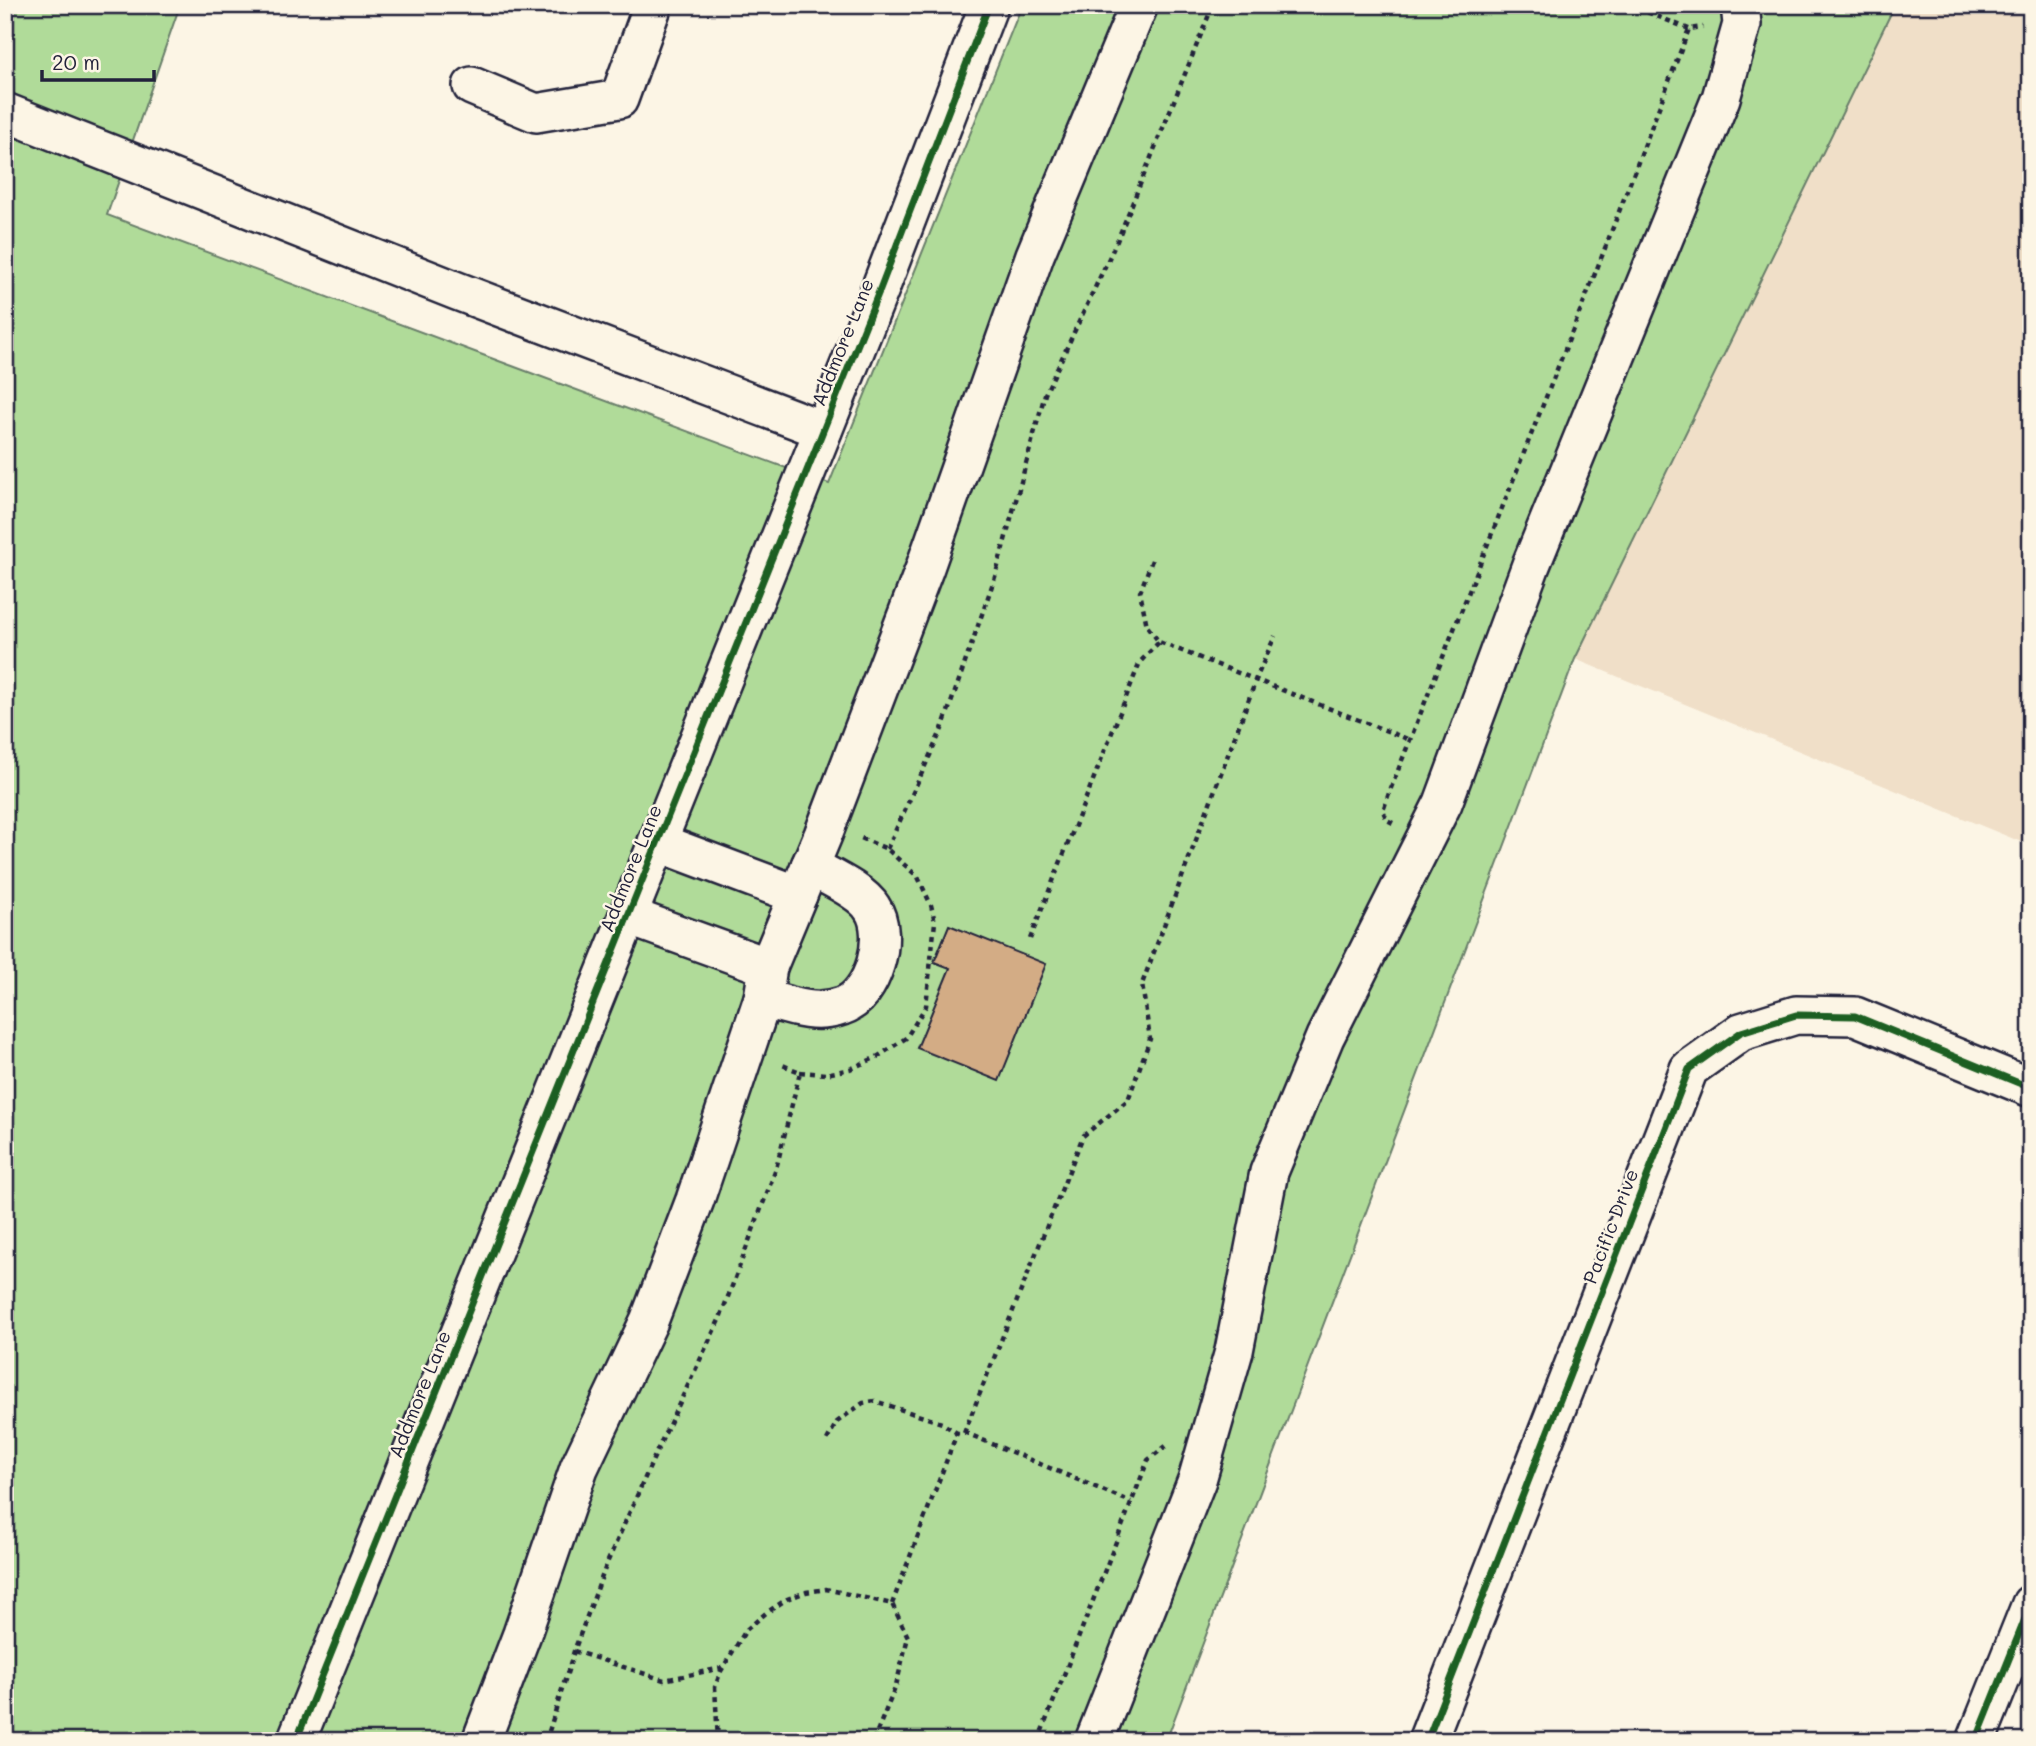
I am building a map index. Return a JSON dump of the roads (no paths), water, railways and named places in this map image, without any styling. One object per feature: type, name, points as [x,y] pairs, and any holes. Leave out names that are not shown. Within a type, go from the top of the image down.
[{"type":"street","points":[[472,86],[536,113],[620,99],[653,5]]},
{"type":"street","name":"Addmore Lane","points":[[296,1741],[823,430],[989,5]]},
{"type":"street","points":[[481,1741],[522,1634],[579,1468],[649,1321],[695,1200],[766,983],[924,570],[1035,256],[1139,5]]},
{"type":"street","points":[[1094,1741],[1197,1480],[1234,1351],[1269,1172],[1325,1037],[1443,803],[1531,565],[1721,98],[1742,24],[1740,5]]},
{"type":"street","points":[[5,111],[457,290],[823,430]]},
{"type":"street","points":[[628,916],[766,983],[811,1012],[845,1006],[860,992],[875,969],[881,940],[873,908],[856,893],[657,842]]},
{"type":"street","name":"Pacific Drive","points":[[1427,1741],[1689,1069],[1741,1032],[1796,1015],[1855,1016],[2031,1088]]},
{"type":"street","points":[[1976,1741],[2031,1604]]}]
